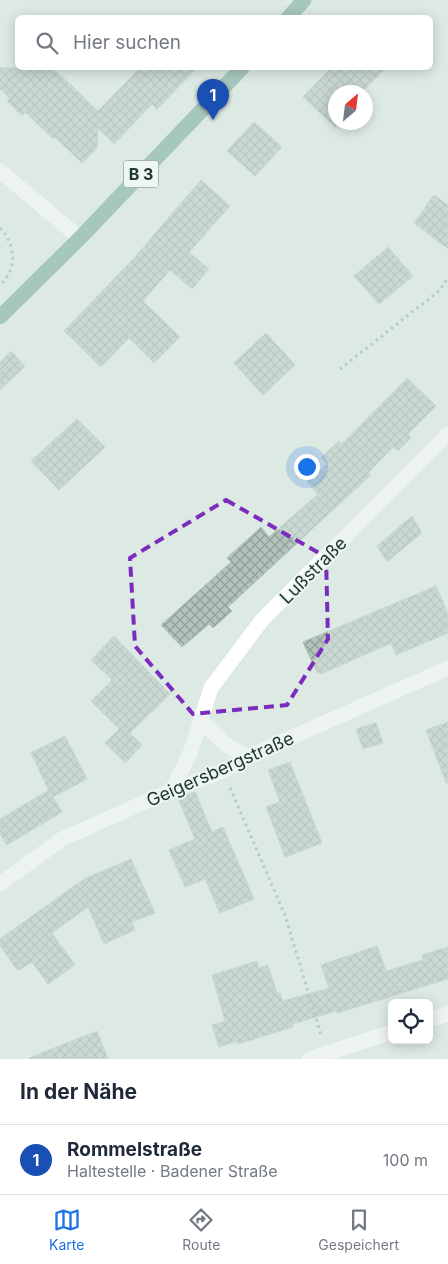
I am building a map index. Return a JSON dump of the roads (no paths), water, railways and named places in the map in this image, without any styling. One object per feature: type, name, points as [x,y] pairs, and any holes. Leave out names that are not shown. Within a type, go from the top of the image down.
[{"type":"main road","points":[[291,15],[304,0]]},
{"type":"main road","name":"B 3","points":[[0,317],[80,238],[240,70]]},
{"type":"street","points":[[0,171],[80,238]]},
{"type":"street","name":"Lußstraße","points":[[172,790],[191,751],[211,688],[262,620],[448,434]]},
{"type":"street","name":"Geigersbergstraße","points":[[0,884],[62,839],[172,790],[221,772],[247,757],[448,668]]},
{"type":"street","points":[[201,721],[224,743],[247,757]]},
{"type":"street","points":[[433,1019],[448,1014]]},
{"type":"street","points":[[308,1059],[388,1033]]},
{"type":"place","name":"Rommelstraße","points":[[213,120]]}]
